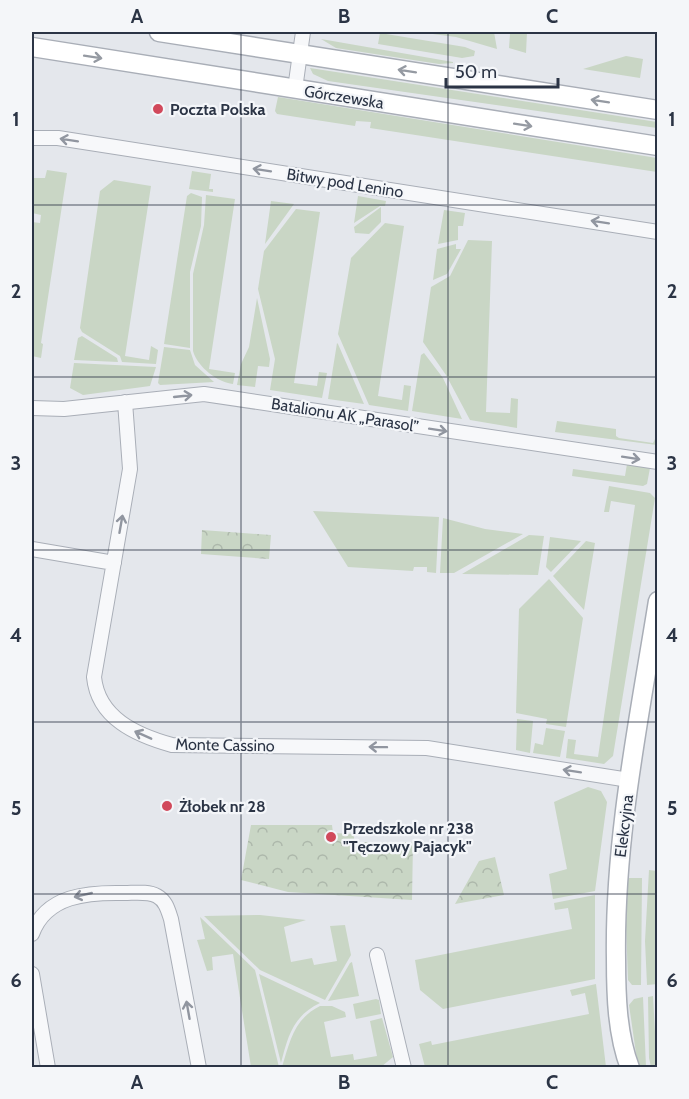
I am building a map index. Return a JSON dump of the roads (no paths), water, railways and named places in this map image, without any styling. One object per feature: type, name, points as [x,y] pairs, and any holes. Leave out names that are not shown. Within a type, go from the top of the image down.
[{"type":"main road","points":[[159,32],[657,110]]},
{"type":"main road","name":"Górczewska","points":[[32,47],[657,146]]},
{"type":"main road","name":"Elekcyjna","points":[[626,1062],[617,994],[615,927],[617,885],[629,780],[657,601]]},
{"type":"street","points":[[295,89],[303,32]]},
{"type":"street","name":"Bitwy pod Lenino","points":[[32,138],[69,140],[657,232]]},
{"type":"street","name":"Batalionu AK „Parasol”","points":[[32,408],[64,410],[204,394],[657,462]]},
{"type":"street","name":"Monte Cassino","points":[[125,402],[130,469],[97,650],[96,692],[116,720],[150,739],[172,745],[427,748],[629,780]]},
{"type":"street","points":[[32,549],[114,563]]},
{"type":"street","points":[[32,934],[36,922],[47,910],[79,895],[94,892],[156,896],[167,905],[171,919],[198,1068]]},
{"type":"street","points":[[376,955],[404,1068]]},
{"type":"street","points":[[32,974],[48,1068]]},
{"type":"place","name":"Poczta Polska","points":[[158,109]]},
{"type":"place","name":"Żłobek nr 28","points":[[167,806]]},
{"type":"place","name":"Przedszkole nr 238 \"Tęczowy Pajacyk\"","points":[[331,837]]}]
